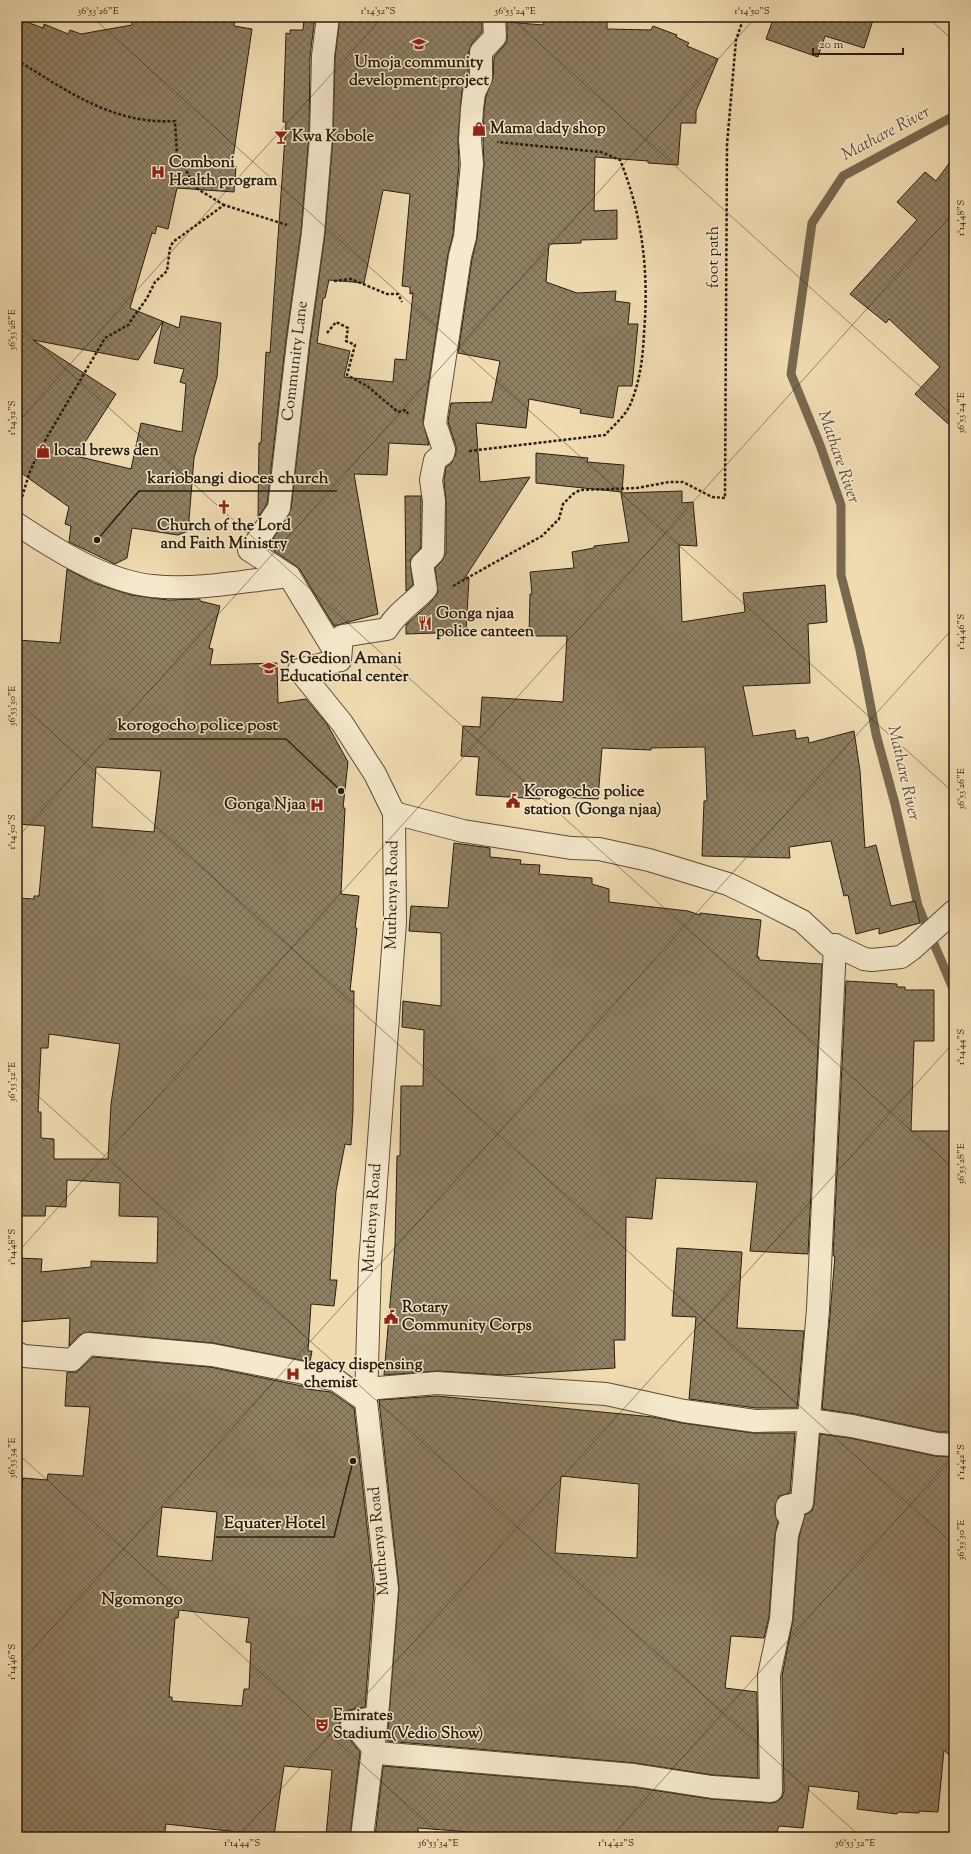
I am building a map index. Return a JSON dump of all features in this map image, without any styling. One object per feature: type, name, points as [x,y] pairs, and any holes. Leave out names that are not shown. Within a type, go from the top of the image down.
[{"type":"street","name":"Community Lane","points":[[328,17],[324,56],[321,137],[313,233],[298,342],[279,508],[255,544],[249,550],[289,576],[340,660]]},
{"type":"street","points":[[340,660],[342,636],[387,629],[394,617],[418,598],[426,589],[422,564],[433,553],[434,532],[434,501],[430,480],[435,460],[443,454],[444,450],[435,423],[460,256],[465,237],[472,164],[470,140],[474,93],[481,78],[481,52],[495,37],[494,17]]},
{"type":"street","points":[[17,524],[80,563],[117,577],[151,586],[192,587],[289,576]]},
{"type":"street","name":"Muthenya Road","points":[[340,660],[299,670],[342,723],[375,774],[394,812],[395,922],[370,1264],[366,1395],[387,1589],[377,1717],[362,1837]]},
{"type":"street","points":[[394,812],[463,831],[571,848],[599,849],[649,860],[728,884],[802,921],[829,946],[835,945],[864,959],[872,960],[901,957],[954,911]]},
{"type":"street","points":[[377,1717],[352,1722],[377,1753],[634,1775],[712,1787],[771,1791],[769,1675],[781,1619],[787,1535],[793,1515],[787,1514],[787,1506],[802,1503],[818,1308],[835,945]]},
{"type":"street","points":[[17,1353],[24,1356],[72,1360],[88,1344],[212,1355],[336,1380],[366,1395],[437,1383],[606,1394],[684,1411],[755,1421],[809,1420],[852,1426],[937,1444],[954,1445]]},
{"type":"path","name":"foot path","points":[[426,589],[440,594],[542,536],[559,519],[563,504],[573,494],[580,490],[637,488],[669,482],[682,482],[712,497],[725,498],[727,145],[736,40],[744,17]]},
{"type":"path","points":[[17,60],[94,106],[156,123],[176,122],[177,155],[196,188],[224,205],[313,233]]},
{"type":"path","points":[[443,454],[605,436],[630,406],[637,385],[643,352],[646,307],[644,250],[636,208],[620,160],[601,152],[470,140]]},
{"type":"path","points":[[21,500],[30,471],[43,444],[104,338],[128,325],[155,282],[167,271],[170,248],[173,242],[224,205]]},
{"type":"path","points":[[348,328],[346,341],[355,345],[347,375],[367,386],[398,412],[406,410],[411,417]]},
{"type":"building","points":[[132,17],[235,17],[234,26],[252,29],[232,165],[236,166],[234,192],[177,188],[168,229],[157,226],[155,234],[152,233],[130,308],[163,321],[179,328],[181,316],[221,323],[217,377],[194,458],[189,520],[193,529],[178,535],[132,528],[127,558],[115,564],[69,542],[71,526],[65,524],[69,507],[17,470],[17,20],[43,28],[44,24],[68,34],[70,30],[81,34],[132,25]],"holes":[[[163,321],[154,363],[184,369],[180,382],[186,384],[182,432],[141,423],[131,469],[76,456],[116,394],[33,340],[138,360]]]},
{"type":"building","points":[[304,17],[315,17],[310,56],[309,136],[301,232],[286,340],[267,504],[258,517],[259,443],[261,443],[266,352],[270,353],[286,122],[283,122],[286,33],[290,34],[290,30],[303,30]]},
{"type":"building","points":[[340,17],[477,17],[477,19],[482,20],[482,32],[472,43],[469,51],[468,75],[462,91],[458,139],[459,164],[453,235],[448,254],[423,421],[429,445],[389,443],[387,475],[354,474],[378,614],[334,626],[299,568],[274,551],[270,544],[291,509],[310,344],[325,234],[333,138],[335,57]],"holes":[[[383,190],[410,194],[402,286],[410,287],[410,294],[413,293],[406,360],[395,359],[393,382],[344,377],[350,351],[317,343],[323,298],[325,298],[329,280],[364,283]]]},
{"type":"building","points":[[544,17],[607,17],[607,29],[651,30],[653,26],[677,35],[676,37],[689,43],[687,46],[718,59],[696,111],[696,123],[681,123],[678,165],[595,157],[594,211],[617,210],[617,239],[581,240],[581,243],[549,244],[546,282],[577,293],[616,291],[615,301],[630,303],[628,324],[638,324],[632,386],[618,386],[613,418],[580,413],[581,409],[529,399],[526,428],[476,423],[480,482],[530,477],[464,579],[469,578],[466,632],[406,634],[406,625],[430,603],[438,592],[435,568],[442,561],[446,553],[446,501],[444,480],[446,467],[451,464],[456,453],[456,446],[448,422],[451,403],[492,402],[500,361],[458,353],[472,259],[477,238],[484,165],[484,110],[486,96],[493,78],[494,57],[507,42],[507,22],[543,25]]},
{"type":"building","points":[[774,17],[782,19],[782,17],[874,17],[864,48],[825,36],[818,57],[766,39]]},
{"type":"building","points":[[954,157],[954,429],[915,394],[940,367],[889,319],[886,323],[850,294],[917,220],[897,202],[925,172],[936,181]]},
{"type":"building","points":[[536,453],[588,458],[587,462],[624,465],[622,492],[536,483]]},
{"type":"building","points":[[682,491],[682,503],[693,502],[697,546],[679,545],[682,622],[745,612],[743,593],[825,585],[827,622],[808,624],[810,683],[743,686],[753,736],[795,730],[796,739],[808,737],[809,743],[854,731],[860,771],[865,848],[876,845],[891,906],[915,901],[920,923],[879,934],[879,928],[856,934],[848,895],[844,896],[831,841],[789,847],[790,858],[702,856],[704,801],[707,801],[705,747],[651,748],[651,750],[602,748],[598,799],[540,796],[540,799],[476,795],[479,757],[461,756],[463,726],[480,727],[482,697],[563,702],[567,636],[529,636],[530,594],[532,594],[530,572],[574,568],[572,552],[594,548],[594,546],[629,542],[621,493]]},
{"type":"building","points":[[405,496],[421,496],[421,548],[410,560],[413,585],[406,591]]},
{"type":"building","points":[[67,569],[94,583],[131,595],[168,600],[200,599],[200,601],[220,606],[209,648],[213,649],[210,665],[277,663],[278,703],[306,699],[327,724],[348,762],[343,808],[345,808],[341,894],[359,896],[350,991],[354,991],[353,1111],[351,1145],[345,1144],[336,1191],[330,1280],[337,1280],[334,1306],[311,1304],[308,1351],[312,1351],[310,1362],[213,1343],[89,1332],[79,1335],[69,1346],[70,1318],[17,1322],[17,1258],[42,1259],[41,1272],[91,1267],[91,1261],[157,1263],[158,1217],[119,1216],[120,1183],[67,1180],[66,1207],[46,1206],[45,1216],[17,1216],[17,898],[34,899],[34,896],[39,896],[45,826],[17,824],[17,640],[60,643]],"holes":[[[96,767],[161,771],[154,832],[92,827]],[[49,1034],[120,1044],[111,1104],[108,1159],[54,1159],[54,1139],[41,1138],[41,1112],[38,1112],[41,1048],[48,1048]]]},
{"type":"building","points":[[454,843],[490,848],[490,857],[521,860],[520,864],[540,865],[539,874],[592,878],[592,884],[609,889],[609,902],[688,911],[700,915],[700,913],[761,920],[757,957],[759,957],[759,960],[822,964],[808,1254],[750,1251],[757,1182],[656,1178],[652,1219],[626,1217],[625,1340],[614,1340],[615,1368],[503,1375],[438,1371],[384,1375],[395,1245],[397,1156],[400,1156],[401,1086],[423,1086],[424,1030],[402,1027],[403,1001],[441,1006],[441,933],[409,931],[411,906],[448,908]]},
{"type":"building","points":[[846,981],[897,984],[897,987],[905,987],[905,990],[934,990],[934,1041],[914,1041],[911,1131],[954,1131],[954,1432],[939,1432],[855,1414],[822,1409],[835,1256],[833,1256]]},
{"type":"building","points":[[677,1248],[742,1252],[737,1328],[804,1331],[797,1408],[756,1408],[689,1399],[696,1317],[672,1316]]},
{"type":"building","points":[[93,1357],[210,1367],[307,1387],[307,1389],[331,1392],[354,1408],[374,1589],[365,1707],[349,1710],[340,1718],[342,1730],[360,1752],[350,1837],[326,1836],[332,1770],[284,1766],[274,1836],[166,1824],[164,1837],[17,1837],[17,1536],[23,1478],[47,1480],[48,1474],[83,1476],[90,1407],[65,1406],[67,1372],[77,1372]],"holes":[[[162,1507],[217,1512],[212,1561],[157,1556]],[[179,1610],[249,1618],[246,1642],[251,1643],[249,1689],[244,1689],[242,1706],[172,1701],[172,1697],[169,1697],[175,1618],[178,1618]]]},
{"type":"building","points":[[437,1396],[653,1417],[682,1423],[753,1433],[795,1433],[790,1493],[779,1496],[775,1506],[775,1514],[778,1522],[775,1534],[769,1617],[764,1638],[731,1636],[725,1688],[757,1692],[758,1778],[713,1775],[635,1763],[387,1741],[399,1588],[379,1400]],"holes":[[[561,1476],[639,1484],[637,1558],[555,1553]]]},
{"type":"building","points":[[820,1434],[850,1438],[935,1456],[954,1457],[954,1760],[944,1750],[938,1812],[898,1812],[897,1814],[857,1809],[859,1792],[809,1786],[803,1828],[779,1826],[775,1837],[534,1837],[418,1828],[418,1837],[375,1837],[383,1766],[633,1787],[711,1799],[770,1803],[777,1802],[782,1797],[784,1791],[782,1676],[793,1620],[799,1537],[805,1515],[812,1511],[814,1504]]},
{"type":"waterway","name":"Mathare River","points":[[954,116],[843,176],[812,223],[791,374],[820,445],[841,505],[841,575],[860,650],[876,734],[895,804],[918,906],[954,991]]},
{"type":"place","name":"Umoja community development project","points":[[419,44]]},
{"type":"place","name":"Mama dady shop","points":[[479,129]]},
{"type":"place","name":"Kwa Kobole","points":[[281,137]]},
{"type":"place","name":"Comboni Health program","points":[[158,172]]},
{"type":"place","name":"local brews den","points":[[43,451]]},
{"type":"place","name":"Church of the Lord and Faith Ministry","points":[[224,507]]},
{"type":"place","name":"kariobangi dioces church","points":[[97,540]]},
{"type":"place","name":"Gonga njaa police canteen","points":[[425,623]]},
{"type":"place","name":"St Gedion Amani Educational center","points":[[269,668]]},
{"type":"place","name":"korogocho police post","points":[[341,791]]},
{"type":"place","name":"Korogocho police station (Gonga njaa)","points":[[513,801]]},
{"type":"place","name":"Gonga Njaa","points":[[317,805]]},
{"type":"place","name":"Rotary Community Corps","points":[[391,1317]]},
{"type":"place","name":"legacy dispensing chemist","points":[[293,1374]]},
{"type":"place","name":"Equater Hotel","points":[[353,1461]]},
{"type":"place","name":"Emirates Stadium(Vedio Show)","points":[[322,1725]]},
{"type":"district","name":"Ngomongo","points":[[142,1600]]}]
